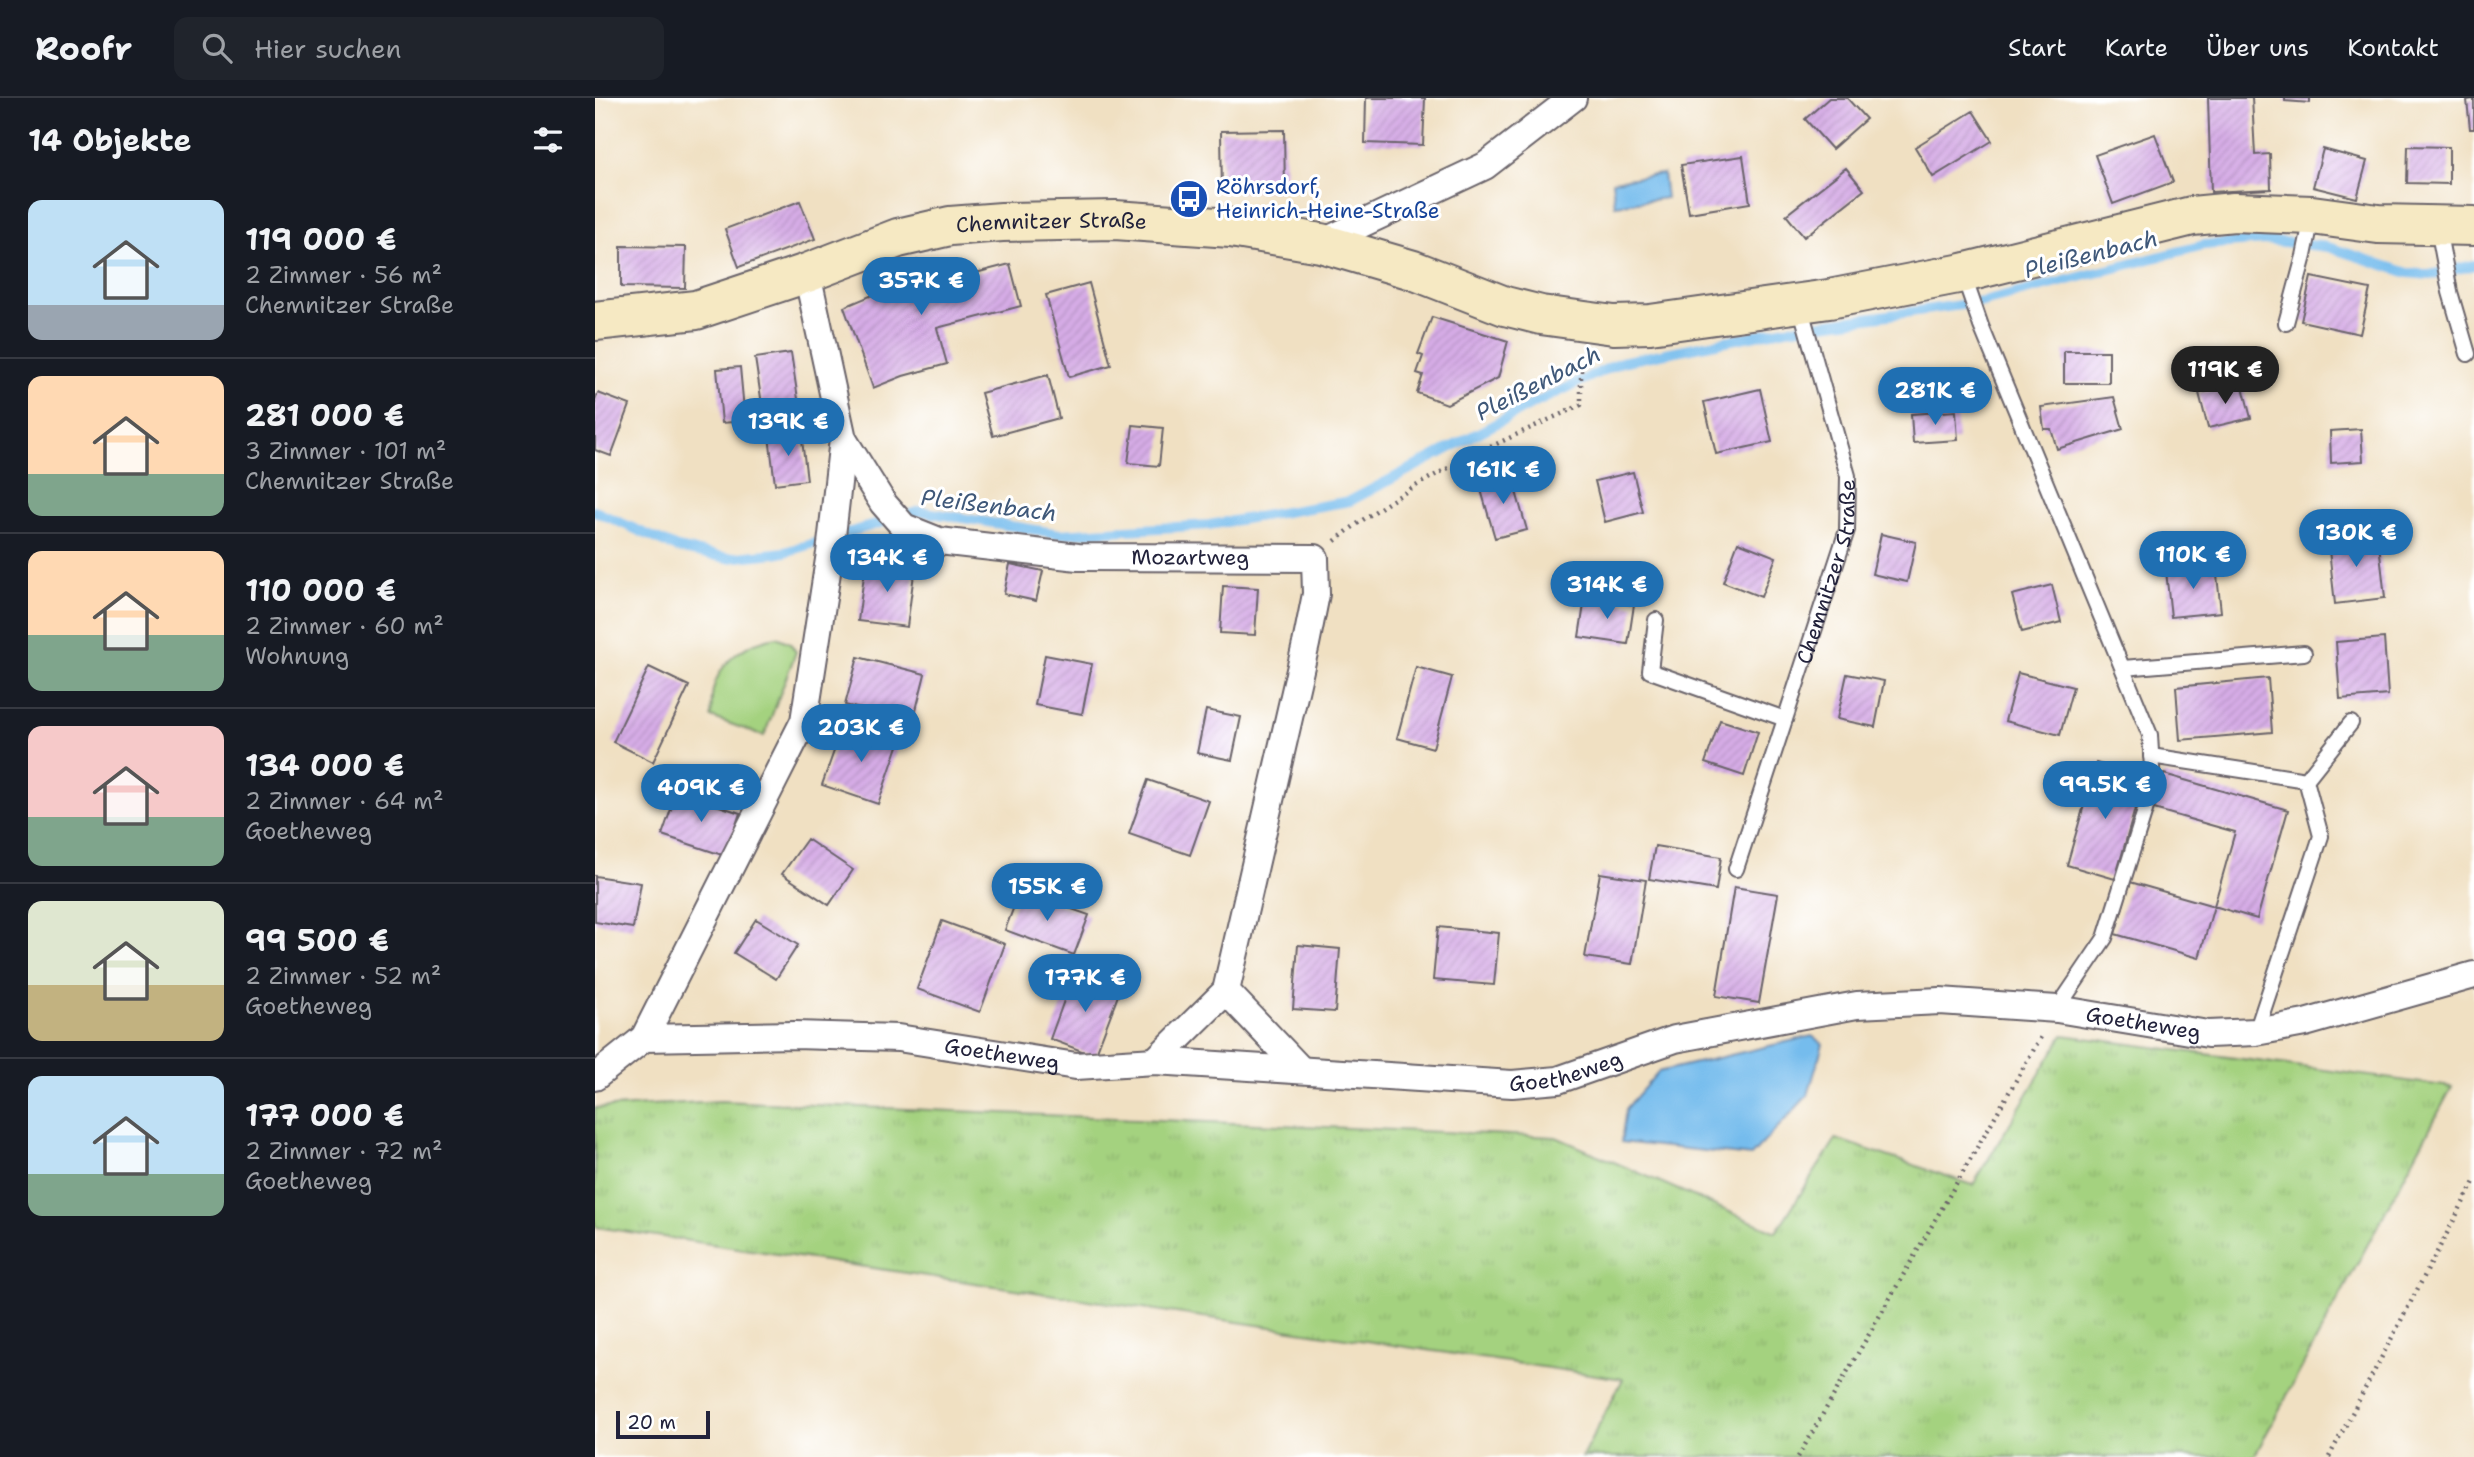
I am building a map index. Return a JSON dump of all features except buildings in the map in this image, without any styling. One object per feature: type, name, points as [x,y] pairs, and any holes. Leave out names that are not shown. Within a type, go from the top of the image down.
[{"type":"street","points":[[1321,243],[1485,166],[1573,98]]},
{"type":"street","name":"Chemnitzer Straße","points":[[595,321],[696,310],[807,273],[898,238],[950,226],[1002,222],[1115,220],[1231,228],[1321,243],[1413,270],[1505,306],[1541,315],[1614,325],[1804,320],[1966,281],[2192,216],[2234,212],[2311,223],[2378,224],[2452,237]]},
{"type":"street","name":"Mozartweg","points":[[807,273],[843,439],[883,503],[904,527],[939,541],[1078,557],[1315,558]]},
{"type":"street","points":[[595,1077],[644,1038],[804,721],[830,553],[843,439]]},
{"type":"street","points":[[1155,1061],[1226,991],[1306,644],[1315,594],[1315,558]]},
{"type":"street","name":"Goetheweg","points":[[644,1038],[795,1035],[898,1038],[1076,1066],[1155,1061],[1512,1084],[1558,1080],[1675,1039],[1857,1005],[1940,1001],[2057,1009],[2207,1034],[2256,1032],[2305,1023],[2474,975]]},
{"type":"street","points":[[1226,991],[1301,1070]]},
{"type":"lane","points":[[2287,323],[2311,223]]},
{"type":"lane","name":"Chemnitzer Straße","points":[[2452,237],[2450,292],[2468,354]]},
{"type":"lane","points":[[1966,281],[1981,326],[2150,735],[2153,785],[2105,938],[2057,1009]]},
{"type":"lane","name":"Chemnitzer Straße","points":[[1736,869],[1847,530],[1848,476],[1804,320]]},
{"type":"lane","points":[[1656,620],[1650,671],[1785,719]]},
{"type":"lane","points":[[2123,668],[2304,653]]},
{"type":"lane","points":[[2307,780],[2351,723]]},
{"type":"lane","points":[[2151,756],[2307,780]]},
{"type":"lane","points":[[2256,1032],[2321,836],[2307,780]]},
{"type":"path","points":[[1315,558],[1367,515],[1460,461],[1581,405],[1581,355]]},
{"type":"path","points":[[1798,1457],[2057,1009]]},
{"type":"path","points":[[2329,1457],[2474,1182]]},
{"type":"green space","points":[[777,637],[790,643],[796,652],[764,736],[711,717],[713,690],[729,661],[756,643]]},
{"type":"green space","points":[[2063,1035],[2452,1087],[2254,1457],[1582,1457],[1623,1379],[595,1227],[595,1108],[721,1101],[1556,1137],[1776,1232],[1836,1139],[1973,1185]]},
{"type":"water","points":[[1663,174],[1666,198],[1615,205],[1612,181]]},
{"type":"water","points":[[1812,1036],[1823,1044],[1808,1095],[1751,1156],[1621,1142],[1626,1109],[1658,1072]]},
{"type":"waterway","name":"Pleißenbach","points":[[595,511],[677,548],[728,558],[785,552],[920,511],[1060,534],[1209,525],[1350,501],[1531,405],[1621,362],[1786,329],[1983,302],[2204,245],[2264,240],[2328,247],[2408,273],[2430,275],[2474,265]]},
{"type":"place","name":"Röhrsdorf, Heinrich-Heine-Straße","points":[[1189,199]]}]
